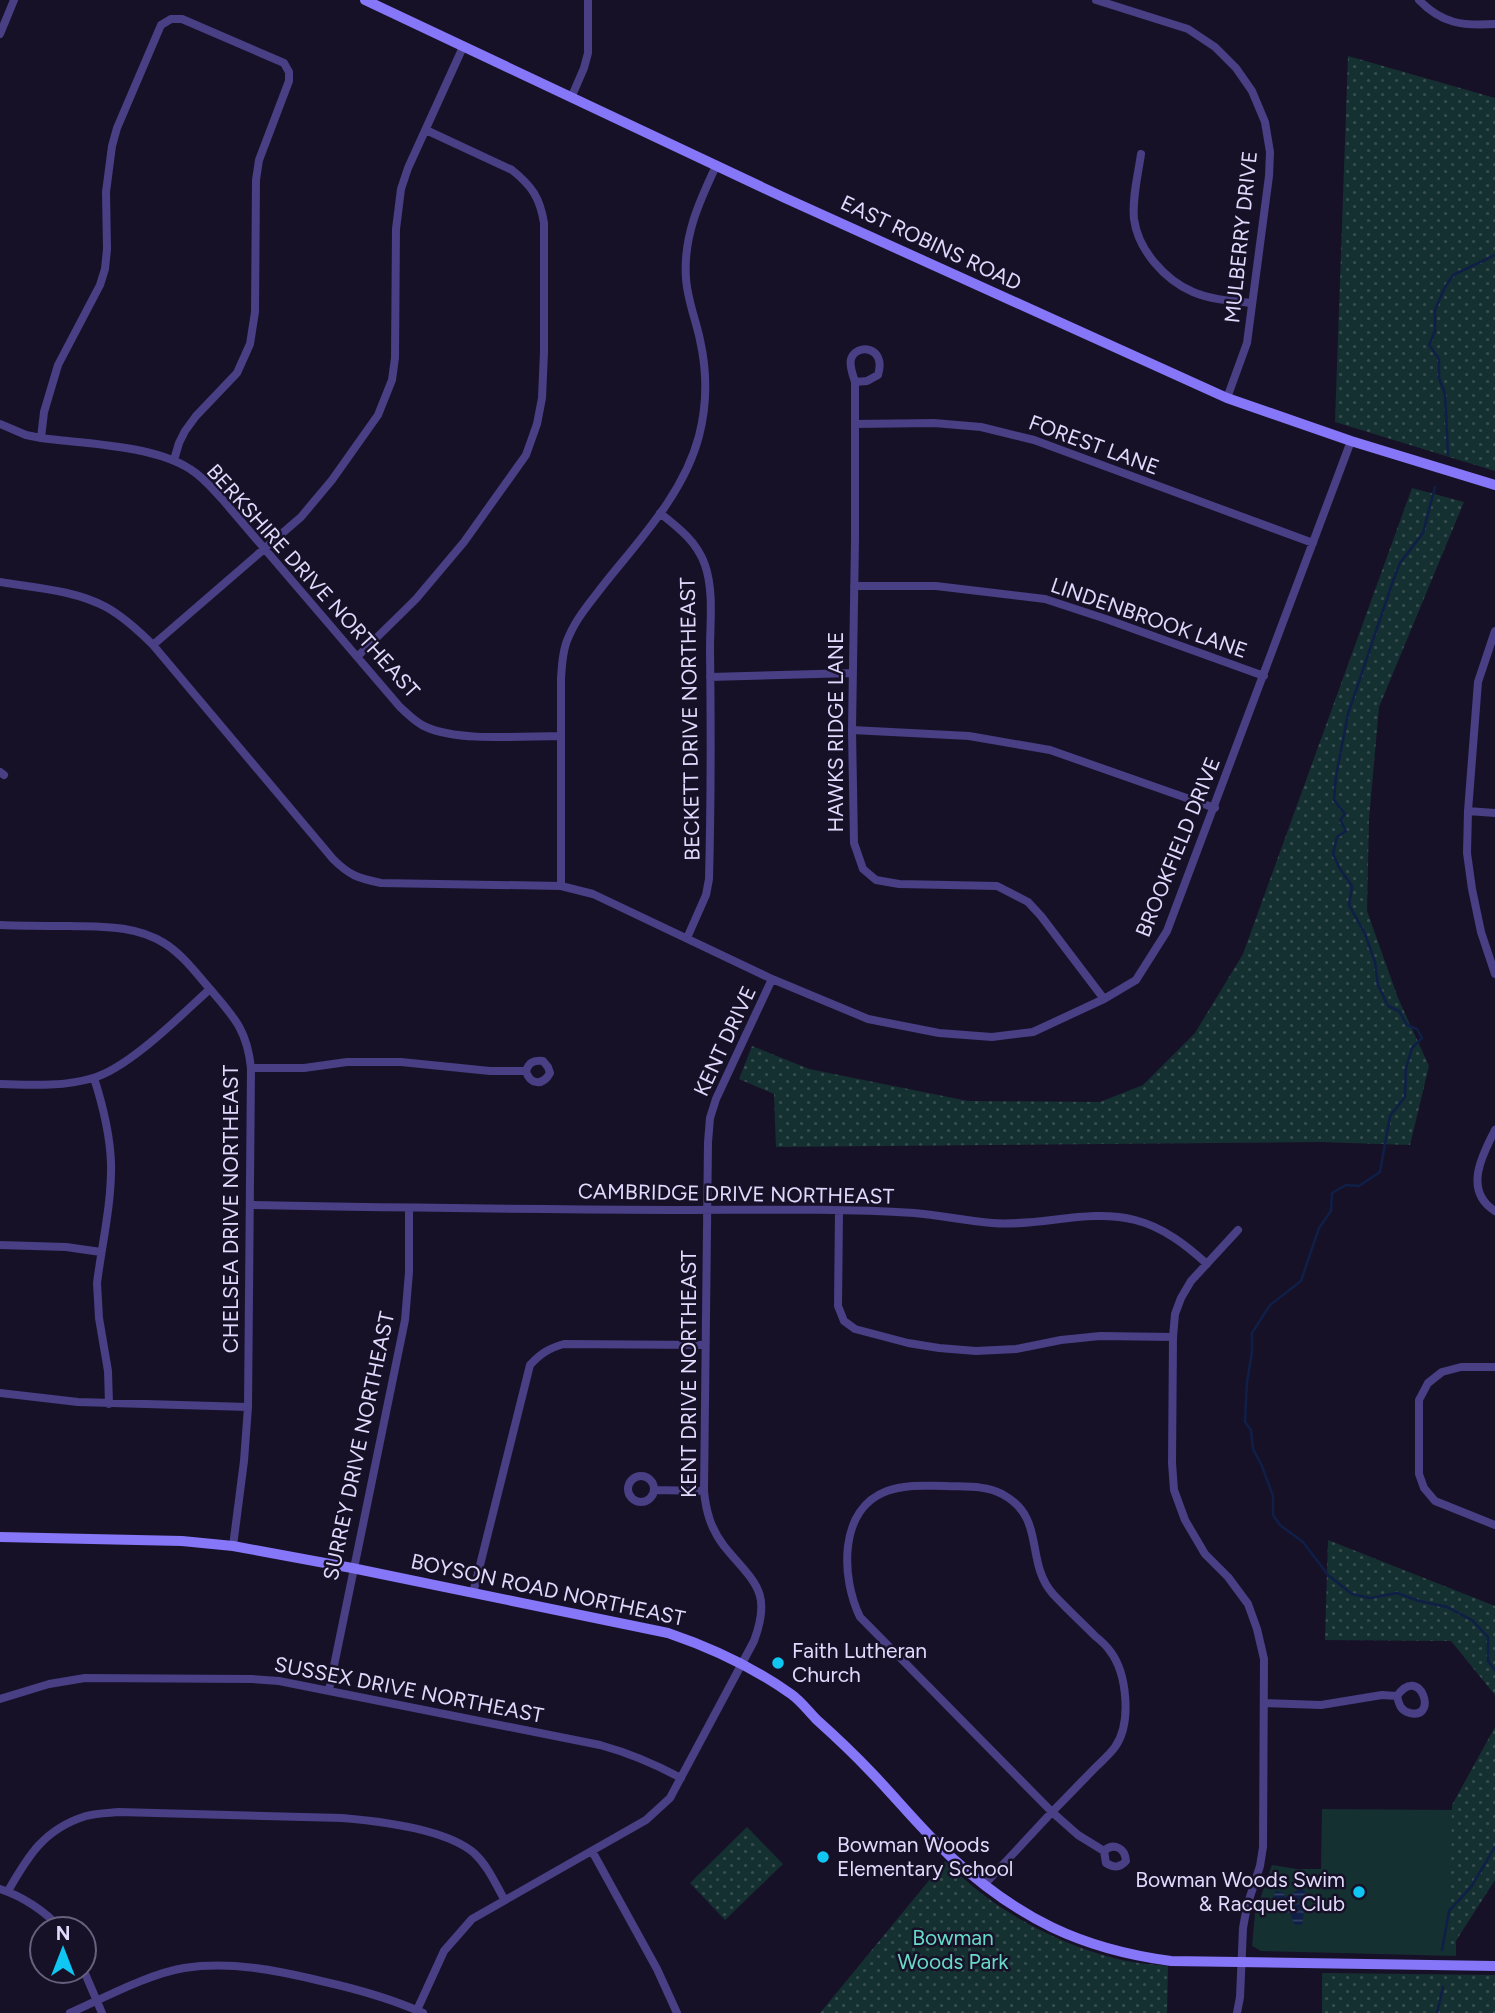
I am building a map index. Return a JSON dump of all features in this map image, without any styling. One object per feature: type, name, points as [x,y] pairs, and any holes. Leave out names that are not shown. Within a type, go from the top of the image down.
[{"type":"main road","name":"EAST ROBINS ROAD","points":[[365,0],[383,4],[463,47],[716,166],[1227,398],[1351,441],[1495,485]]},
{"type":"main road","name":"BOYSON ROAD NORTHEAST","points":[[0,1537],[182,1541],[233,1546],[668,1633],[705,1645],[793,1695],[840,1740],[949,1855],[1014,1908],[1068,1936],[1145,1958],[1171,1961],[1495,1966]]},
{"type":"street","points":[[0,34],[14,0]]},
{"type":"street","points":[[571,98],[588,53],[588,0]]},
{"type":"street","points":[[1419,0],[1440,18],[1456,23],[1495,24]]},
{"type":"street","name":"MULBERRY DRIVE","points":[[1100,1],[1188,29],[1215,47],[1236,68],[1252,91],[1265,122],[1270,152],[1269,176],[1247,343],[1227,398]]},
{"type":"street","points":[[41,438],[44,412],[58,365],[100,285],[105,268],[107,170],[114,137],[162,25],[171,19],[182,19],[284,63],[289,72],[289,81],[257,170],[255,312],[250,344],[237,373],[185,431],[174,460]]},
{"type":"street","points":[[153,645],[301,517],[332,480],[378,415],[392,380],[395,358],[398,208],[408,168],[463,47]]},
{"type":"street","points":[[358,656],[416,599],[464,542],[506,485],[526,455],[537,424],[542,398],[542,205],[524,180],[512,170],[426,130]]},
{"type":"street","points":[[1141,154],[1134,219],[1148,253],[1160,269],[1191,292],[1212,298],[1252,303]]},
{"type":"street","points":[[561,886],[561,678],[568,638],[586,607],[679,485],[699,435],[705,392],[704,364],[686,279],[686,256],[696,208],[716,166]]},
{"type":"street","name":"HAWKS RIDGE LANE","points":[[855,382],[867,381],[878,375],[880,359],[874,352],[861,350],[850,360],[855,382],[852,730],[854,843],[863,869],[876,880],[899,884],[997,886],[1028,902],[1104,999]]},
{"type":"street","name":"FOREST LANE","points":[[855,424],[934,423],[981,427],[1034,440],[1313,543]]},
{"type":"street","name":"BERKSHIRE DRIVE NORTHEAST","points":[[0,424],[41,438],[159,454],[191,470],[207,482],[400,707],[423,726],[460,736],[561,736]]},
{"type":"street","name":"BROOKFIELD DRIVE","points":[[0,582],[63,591],[84,598],[107,607],[139,631],[346,872],[381,883],[561,886],[593,894],[772,979],[868,1019],[939,1033],[992,1037],[1033,1032],[1104,999],[1136,980],[1167,931],[1351,441]]},
{"type":"street","name":"BECKETT DRIVE NORTHEAST","points":[[660,513],[685,534],[696,548],[705,564],[709,583],[709,879],[706,895],[687,938]]},
{"type":"street","name":"LINDENBROOK LANE","points":[[854,586],[936,586],[1045,599],[1264,676]]},
{"type":"street","points":[[1495,631],[1478,682],[1467,853],[1481,932],[1495,974]]},
{"type":"street","points":[[710,677],[853,673]]},
{"type":"street","points":[[852,730],[969,736],[1050,750],[1214,808]]},
{"type":"street","points":[[1468,811],[1495,813]]},
{"type":"street","name":"CHELSEA DRIVE NORTHEAST","points":[[0,925],[118,927],[138,931],[167,945],[181,957],[243,1032],[251,1068],[248,1408],[233,1546]]},
{"type":"street","name":"KENT DRIVE","points":[[708,1158],[710,1118],[716,1099],[772,979]]},
{"type":"street","points":[[0,1084],[47,1085],[93,1078],[124,1062],[210,989]]},
{"type":"street","points":[[251,1068],[304,1068],[347,1062],[401,1062],[490,1071],[526,1071]]},
{"type":"street","points":[[93,1078],[103,1105],[111,1163],[97,1299],[108,1371],[108,1404]]},
{"type":"street","points":[[1495,1130],[1476,1170],[1479,1192],[1495,1211]]},
{"type":"street","name":"KENT DRIVE NORTHEAST","points":[[420,2012],[444,1951],[472,1919],[646,1821],[670,1798],[760,1625],[762,1602],[758,1588],[724,1546],[706,1511],[704,1491],[708,1158]]},
{"type":"street","name":"CAMBRIDGE DRIVE NORTHEAST","points":[[251,1205],[839,1211],[914,1213],[995,1223],[1034,1223],[1104,1216],[1135,1220],[1164,1231],[1207,1264]]},
{"type":"street","name":"SURREY DRIVE NORTHEAST","points":[[329,1690],[405,1320],[409,1272],[409,1208]]},
{"type":"street","points":[[839,1211],[838,1306],[844,1321],[855,1329],[939,1349],[976,1351],[1016,1349],[1100,1336],[1173,1337]]},
{"type":"street","points":[[1237,2013],[1245,1917],[1263,1847],[1264,1659],[1248,1604],[1228,1577],[1205,1553],[1185,1520],[1174,1490],[1172,1463],[1175,1314],[1191,1281],[1238,1230]]},
{"type":"street","points":[[0,1245],[66,1247],[101,1252]]},
{"type":"street","points":[[473,1593],[530,1366],[538,1356],[550,1348],[564,1344],[705,1345]]},
{"type":"street","points":[[1495,1367],[1461,1367],[1442,1371],[1428,1383],[1419,1400],[1419,1474],[1424,1488],[1434,1501],[1495,1525]]},
{"type":"street","points":[[0,1393],[108,1404],[248,1408]]},
{"type":"street","points":[[984,1885],[1052,1812],[1116,1746],[1124,1724],[1125,1695],[1122,1674],[1110,1651],[1052,1593],[1042,1579],[1037,1567],[1035,1538],[1017,1505],[1003,1494],[990,1489],[903,1486],[872,1498],[855,1520],[848,1545],[849,1581],[851,1599],[860,1616],[1052,1812],[1079,1835],[1104,1851]]},
{"type":"street","points":[[654,1490],[704,1491]]},
{"type":"street","name":"SUSSEX DRIVE NORTHEAST","points":[[0,1699],[50,1684],[85,1678],[279,1681],[600,1745],[625,1752],[681,1778]]},
{"type":"street","points":[[1265,1703],[1321,1705],[1382,1695],[1397,1696]]},
{"type":"street","points":[[47,1915],[4,1890],[44,1839],[64,1825],[88,1816],[119,1812],[342,1818],[428,1832],[450,1838],[472,1851],[482,1861],[504,1899]]},
{"type":"street","points":[[593,1851],[657,1969],[677,2013]]},
{"type":"street","points":[[70,2013],[152,1978],[182,1969],[217,1965],[294,1974],[375,1994],[420,2012]]},
{"type":"street","points":[[89,1985],[102,2013]]},
{"type":"green space","points":[[1348,56],[1495,98],[1495,471],[1335,422]]},
{"type":"green space","points":[[1412,488],[1464,502],[1379,707],[1369,819],[1367,911],[1398,998],[1429,1066],[1410,1145],[1321,1142],[776,1147],[774,1094],[739,1079],[752,1046],[809,1069],[968,1101],[1100,1102],[1143,1085],[1195,1033],[1243,954]]},
{"type":"green space","points":[[1328,1540],[1495,1606],[1495,1695],[1451,1641],[1325,1640]]},
{"type":"green space","points":[[1495,1727],[1495,1880],[1450,1950],[1452,1805]]},
{"type":"green space","name":"Bowman Woods Swim & Racquet Club","points":[[1322,1809],[1457,1810],[1456,1956],[1261,1951],[1252,1946],[1255,1913],[1272,1865],[1321,1869]]},
{"type":"green space","points":[[747,1827],[783,1864],[725,1920],[690,1883]]},
{"type":"green space","name":"Bowman Woods Park","points":[[945,1861],[1002,1908],[1067,1943],[1114,1958],[1168,1966],[1167,2013],[820,2013]]},
{"type":"green space","points":[[1322,1973],[1495,1975],[1495,2013],[1322,2013]]},
{"type":"water","points":[[1302,1888],[1306,1893],[1306,1900],[1285,1901],[1305,1905],[1302,1925],[1294,1924],[1290,1913],[1272,1911],[1275,1891],[1283,1892],[1285,1897]]},
{"type":"waterway","points":[[1448,455],[1445,394],[1439,378],[1439,359],[1429,345],[1435,331],[1435,310],[1453,275],[1495,255]]},
{"type":"waterway","points":[[1435,487],[1423,533],[1400,563],[1393,581],[1348,714],[1334,800],[1345,814],[1340,820],[1346,831],[1337,837],[1333,854],[1352,886],[1349,905],[1365,934],[1375,962],[1378,985],[1388,1006],[1399,1011],[1407,1025],[1417,1029],[1422,1038],[1412,1048],[1406,1068],[1405,1097],[1390,1116],[1380,1172],[1359,1186],[1346,1185],[1332,1193],[1331,1211],[1319,1228],[1301,1281],[1270,1305],[1252,1333],[1245,1422],[1251,1430],[1253,1449],[1273,1496],[1273,1515],[1280,1525],[1303,1542],[1328,1575],[1352,1594],[1370,1598],[1397,1593],[1447,1607],[1472,1620],[1488,1637],[1488,1661],[1495,1670]]},
{"type":"waterway","points":[[1442,1950],[1449,1911],[1471,1887],[1495,1847]]},
{"type":"waterway","points":[[1437,2013],[1443,1987]]},
{"type":"place","name":"Faith Lutheran Church","points":[[778,1663]]},
{"type":"place","name":"Bowman Woods Elementary School","points":[[823,1857]]},
{"type":"place","name":"Bowman Woods Swim & Racquet Club","points":[[1359,1892]]}]
